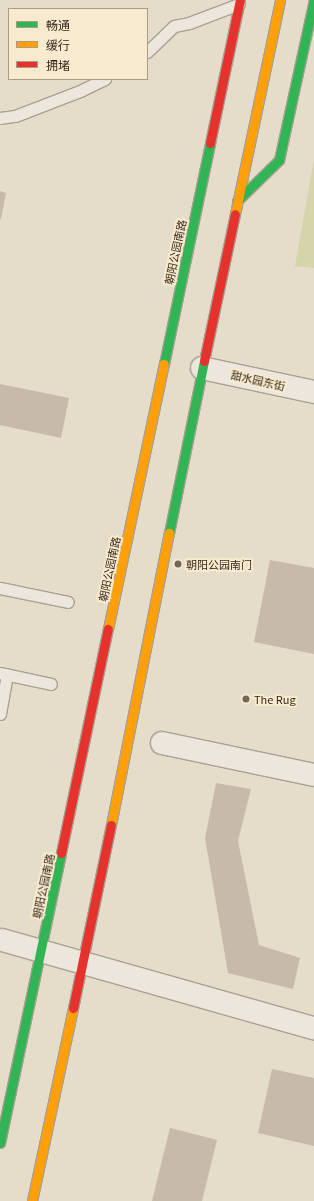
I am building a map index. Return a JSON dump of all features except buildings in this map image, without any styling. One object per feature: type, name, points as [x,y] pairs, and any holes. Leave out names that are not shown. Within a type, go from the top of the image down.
[{"type":"main road","points":[[32,1201],[83,963],[202,368],[280,0]]},
{"type":"main road","points":[[237,201],[279,160],[314,0]]},
{"type":"main road","name":"朝阳公园南路","points":[[0,1143],[42,950],[239,2]]},
{"type":"street","name":"甜水园东街","points":[[202,368],[314,392]]},
{"type":"street","points":[[162,743],[314,775]]},
{"type":"street","points":[[2,940],[42,950],[314,1028]]},
{"type":"lane","points":[[148,51],[174,26],[239,2]]},
{"type":"lane","points":[[0,118],[15,116],[80,91],[103,80]]},
{"type":"lane","points":[[0,588],[68,602]]},
{"type":"lane","points":[[0,714],[4,674],[51,684]]},
{"type":"shaded area","points":[[314,159],[314,268],[295,266]]},
{"type":"traffic: fast","points":[[237,201],[279,160],[314,0]]},
{"type":"traffic: fast","points":[[164,364],[210,143]]},
{"type":"traffic: fast","points":[[169,533],[204,361]]},
{"type":"traffic: fast","points":[[0,1143],[61,853]]},
{"type":"traffic: slow","points":[[235,214],[280,0]]},
{"type":"traffic: slow","points":[[108,629],[164,364]]},
{"type":"traffic: slow","points":[[111,825],[169,533]]},
{"type":"traffic: slow","points":[[32,1201],[73,1008]]},
{"type":"traffic: jam","points":[[210,143],[240,0]]},
{"type":"traffic: jam","points":[[204,361],[235,214]]},
{"type":"traffic: jam","points":[[61,853],[108,629]]},
{"type":"traffic: jam","points":[[73,1008],[111,825]]},
{"type":"place","name":"朝阳公园南门","points":[[178,564]]},
{"type":"place","name":"The Rug","points":[[246,699]]}]
